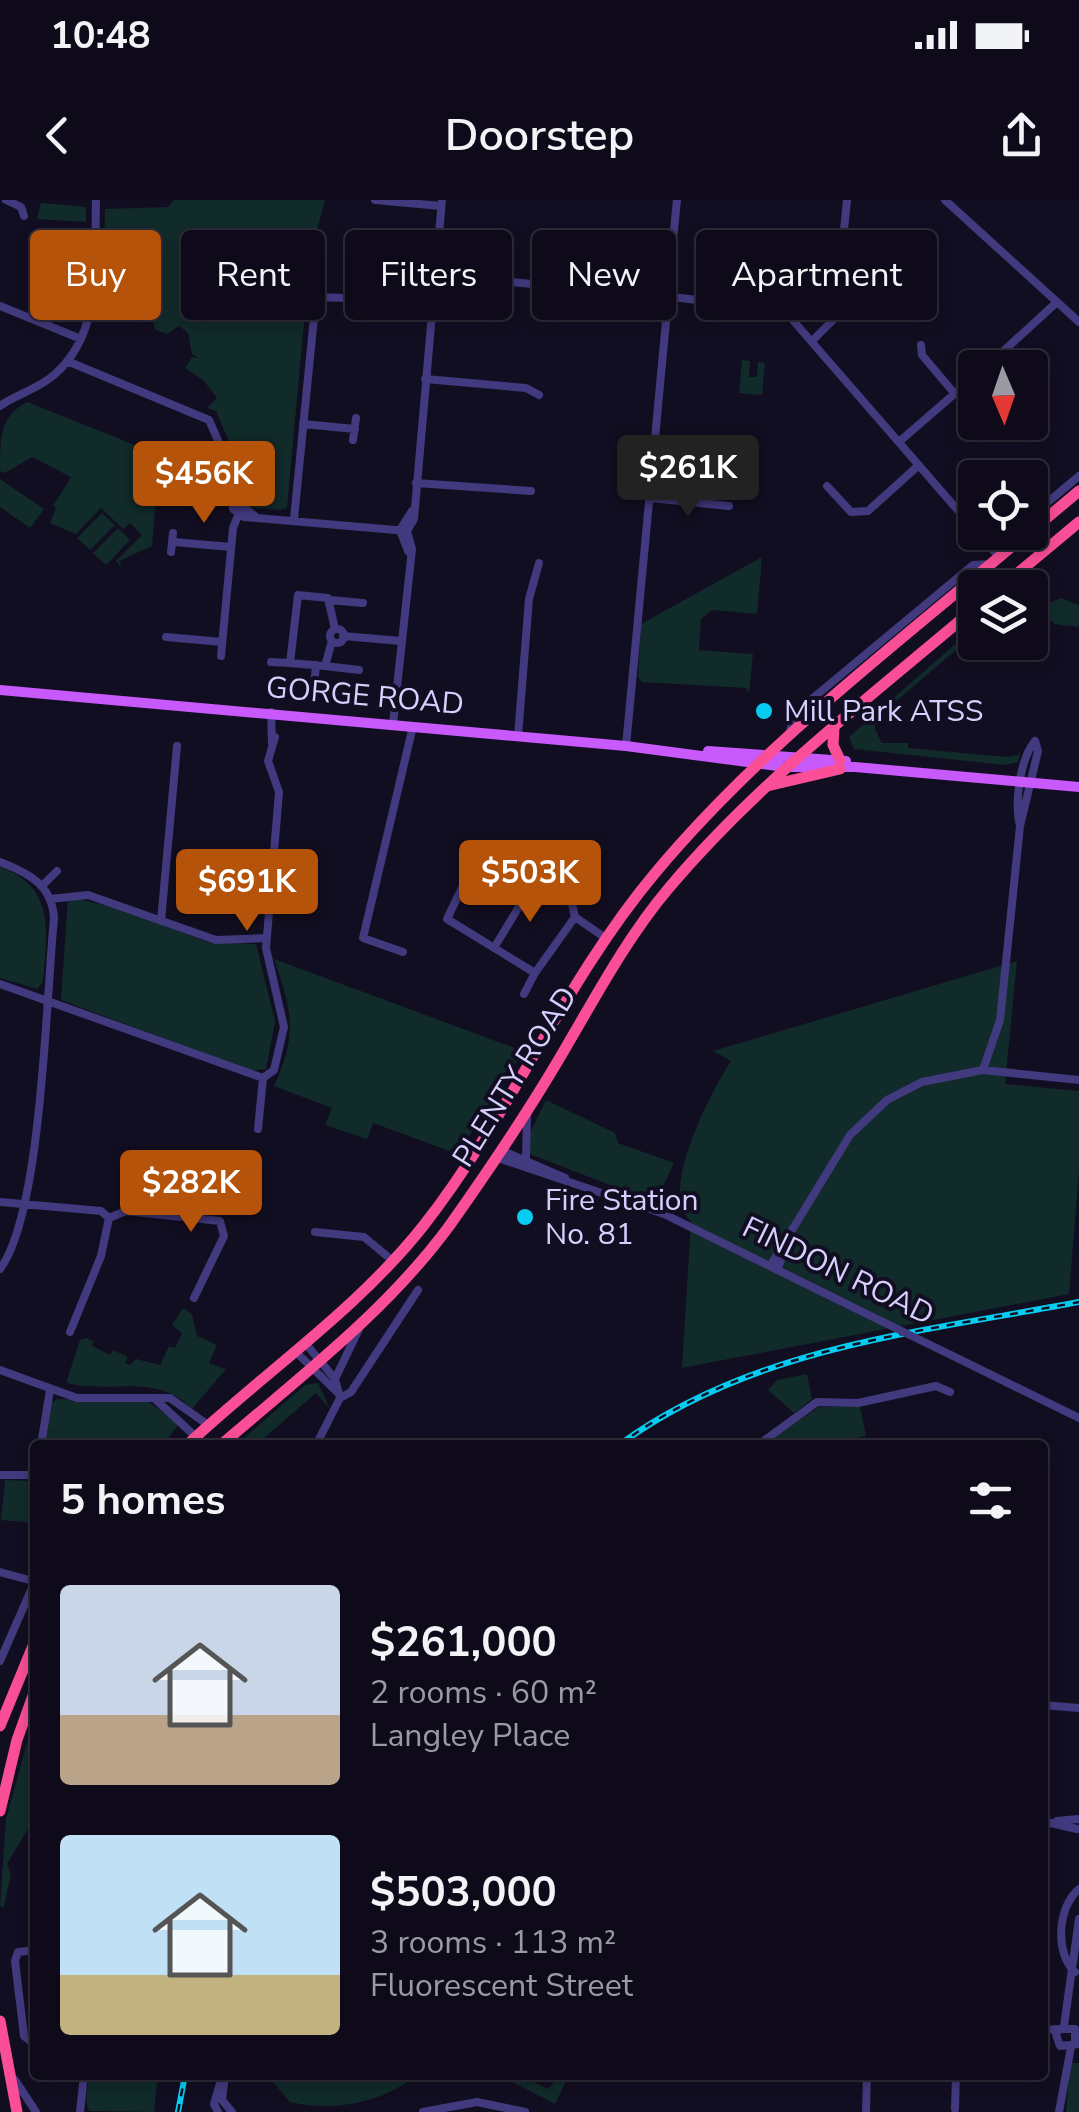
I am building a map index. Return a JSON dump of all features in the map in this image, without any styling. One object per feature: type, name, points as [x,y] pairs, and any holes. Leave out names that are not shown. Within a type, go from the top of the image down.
[{"type":"highway","name":"PLENTY ROAD","points":[[1048,517],[1079,491]]},
{"type":"highway","points":[[1022,570],[1079,522]]},
{"type":"highway","name":"PLENTY ROAD","points":[[988,570],[1009,550]]},
{"type":"highway","name":"PLENTY ROAD","points":[[192,1440],[301,1348],[393,1261],[480,1145],[607,939],[653,875],[767,754],[905,638],[958,600]]},
{"type":"highway","name":"PLENTY ROAD","points":[[227,1440],[364,1320],[429,1252],[498,1153],[652,909],[785,767],[958,622]]},
{"type":"highway","points":[[765,787],[840,764],[834,728]]},
{"type":"highway","name":"FINDON ROAD","points":[[480,1145],[498,1153]]},
{"type":"highway","points":[[214,1440],[233,1435]]},
{"type":"highway","points":[[0,1725],[30,1653]]},
{"type":"highway","points":[[0,1810],[30,1707]]},
{"type":"highway","points":[[0,2021],[17,2112]]},
{"type":"main road","name":"GORGE ROAD","points":[[0,687],[691,752],[799,756],[840,764]]},
{"type":"main road","name":"GORGE ROAD","points":[[691,752],[785,767],[840,764]]},
{"type":"main road","points":[[840,764],[1079,787]]},
{"type":"street","points":[[6,200],[21,206],[24,216]]},
{"type":"street","points":[[3,402],[46,381],[67,361],[81,339],[92,297],[96,200]]},
{"type":"street","points":[[375,200],[441,203],[439,230]]},
{"type":"street","points":[[674,230],[677,200]]},
{"type":"street","points":[[812,341],[835,318],[847,200]]},
{"type":"street","points":[[946,200],[1079,322]]},
{"type":"street","points":[[676,297],[778,308],[812,341],[958,510]]},
{"type":"street","points":[[1005,350],[1057,302]]},
{"type":"street","points":[[0,306],[81,339]]},
{"type":"street","points":[[294,519],[313,320]]},
{"type":"street","points":[[67,361],[209,420],[236,480],[232,505],[240,511],[255,516],[403,531],[414,522],[431,320]]},
{"type":"street","points":[[626,746],[666,320]]},
{"type":"street","points":[[921,345],[922,355],[955,394]]},
{"type":"street","points":[[425,379],[526,388],[539,395]]},
{"type":"street","points":[[900,441],[958,391]]},
{"type":"street","points":[[354,440],[356,418]]},
{"type":"street","points":[[302,424],[355,430]]},
{"type":"street","points":[[827,486],[850,512],[868,510],[919,465]]},
{"type":"street","points":[[1048,503],[1079,476]]},
{"type":"street","points":[[416,484],[530,490]]},
{"type":"street","points":[[650,498],[729,506]]},
{"type":"street","points":[[221,656],[231,548],[240,511]]},
{"type":"street","points":[[393,724],[409,557],[403,531]]},
{"type":"street","points":[[173,542],[231,548]]},
{"type":"street","points":[[989,550],[996,561]]},
{"type":"street","name":"PLENTY ROAD","points":[[788,736],[795,714],[880,642],[973,565],[996,561]]},
{"type":"street","points":[[518,736],[529,599],[539,563]]},
{"type":"street","points":[[290,663],[296,598],[303,594],[363,602]]},
{"type":"street","points":[[330,600],[335,629],[344,636],[401,641]]},
{"type":"street","points":[[313,697],[320,666],[332,641],[330,633],[335,629]]},
{"type":"street","points":[[332,641],[338,642],[344,636]]},
{"type":"street","points":[[166,637],[222,642]]},
{"type":"street","points":[[880,642],[905,638]]},
{"type":"street","points":[[271,662],[359,670]]},
{"type":"street","points":[[258,1129],[263,1078],[274,1070],[284,1032],[266,938],[279,792],[268,760],[273,741],[271,712]]},
{"type":"street","points":[[403,952],[363,938],[413,726]]},
{"type":"street","points":[[161,921],[177,746]]},
{"type":"street","points":[[983,1070],[1000,1020],[1027,781]]},
{"type":"street","points":[[0,862],[42,886],[51,901],[46,1000],[25,1204],[0,1269]]},
{"type":"street","points":[[536,973],[446,919],[472,866],[547,885],[572,904],[575,917],[607,939]]},
{"type":"street","points":[[42,886],[57,871]]},
{"type":"street","points":[[494,948],[534,882]]},
{"type":"street","points":[[51,901],[78,894],[216,940],[266,938]]},
{"type":"street","points":[[524,994],[575,917]]},
{"type":"street","points":[[0,984],[263,1078]]},
{"type":"street","points":[[773,1268],[850,1135],[869,1116],[922,1082],[983,1070],[1079,1080]]},
{"type":"street","points":[[526,1158],[528,1106]]},
{"type":"street","name":"FINDON ROAD","points":[[498,1153],[526,1158],[569,1181]]},
{"type":"street","name":"FINDON ROAD","points":[[498,1153],[664,1214],[1079,1418]]},
{"type":"street","points":[[4,1203],[101,1211],[110,1218]]},
{"type":"street","points":[[110,1218],[126,1211],[220,1221],[224,1236],[194,1298]]},
{"type":"street","points":[[70,1332],[102,1256],[110,1218]]},
{"type":"street","points":[[314,1232],[364,1237],[393,1261]]},
{"type":"street","points":[[318,1440],[339,1396],[353,1388],[418,1290]]},
{"type":"street","points":[[334,1378],[364,1320]]},
{"type":"street","points":[[301,1348],[339,1396]]},
{"type":"street","points":[[316,1364],[334,1378],[339,1396]]},
{"type":"street","points":[[0,1370],[89,1400],[151,1396],[174,1400],[208,1425]]},
{"type":"street","points":[[766,1440],[817,1402],[858,1402],[936,1386],[950,1392]]},
{"type":"street","points":[[42,1440],[50,1390]]},
{"type":"street","points":[[151,1396],[170,1409],[190,1440]]},
{"type":"street","points":[[0,1475],[30,1474]]},
{"type":"street","points":[[0,1572],[30,1580]]},
{"type":"street","points":[[0,1661],[30,1596]]},
{"type":"street","points":[[1048,1705],[1079,1708]]},
{"type":"street","points":[[1048,1822],[1078,1824]]},
{"type":"street","points":[[1076,1971],[1061,1952],[1066,1903],[1079,1889]]},
{"type":"street","points":[[1064,2073],[1058,2043],[1071,2001],[1079,1920]]},
{"type":"street","points":[[30,1951],[18,1952],[16,1961],[24,2036],[30,2041]]},
{"type":"street","points":[[1060,2112],[1064,2073],[1077,2032],[1071,2001]]},
{"type":"street","points":[[1048,2030],[1062,2027],[1077,2032]]},
{"type":"street","points":[[1048,2036],[1058,2043],[1075,2045]]},
{"type":"street","points":[[9,2072],[36,2112]]},
{"type":"street","points":[[80,2112],[83,2080]]},
{"type":"street","points":[[223,2111],[224,2080]]},
{"type":"street","points":[[866,2112],[867,2080]]},
{"type":"street","points":[[955,2109],[956,2080]]},
{"type":"street","points":[[423,2112],[477,2102],[526,2112]]},
{"type":"green space","points":[[174,200],[325,200],[317,230],[181,230],[181,320],[304,320],[287,507],[281,510],[250,508],[243,500],[245,479],[216,411],[207,408],[217,398],[204,381],[185,368],[192,357],[198,358],[192,354],[188,333],[179,326],[167,334],[155,330],[153,320],[161,320],[161,230],[105,230],[105,209],[168,207]]},
{"type":"green space","points":[[41,203],[86,207],[86,222],[37,219]]},
{"type":"green space","points":[[742,360],[750,361],[749,377],[757,377],[758,362],[765,363],[762,395],[739,393]]},
{"type":"green space","points":[[27,402],[160,455],[152,546],[119,561],[122,568],[116,561],[142,535],[130,523],[123,529],[101,508],[76,534],[50,523],[56,508],[53,506],[71,477],[32,457],[5,473],[0,471],[3,429],[11,414]]},
{"type":"green space","points":[[0,479],[44,509],[30,528],[0,507]]},
{"type":"green space","points":[[102,513],[115,525],[90,550],[77,538]]},
{"type":"green space","points":[[118,528],[130,540],[106,565],[93,553]]},
{"type":"green space","points":[[762,557],[757,614],[712,610],[701,619],[699,650],[753,654],[749,693],[746,688],[642,682],[638,677],[641,624]]},
{"type":"green space","points":[[1061,598],[1079,605],[1079,627],[1054,624],[1048,617],[1048,604]]},
{"type":"green space","points":[[958,642],[958,649],[894,703],[896,709],[876,720],[875,729],[882,743],[1007,757],[1018,755],[1021,749],[1018,762],[1005,765],[854,749],[849,737]]},
{"type":"green space","points":[[0,867],[31,886],[44,913],[43,982],[37,989],[0,978]]},
{"type":"green space","points":[[68,897],[109,906],[208,942],[256,944],[275,1021],[266,1069],[251,1071],[61,1000]]},
{"type":"green space","points":[[274,959],[523,1051],[458,1154],[373,1123],[367,1139],[325,1125],[332,1108],[274,1086],[287,1052],[290,1023]]},
{"type":"green space","points":[[1017,961],[1005,1084],[1079,1091],[1079,1171],[1069,1294],[682,1368],[691,1221],[682,1208],[680,1189],[691,1143],[731,1061],[713,1051]]},
{"type":"green space","points":[[546,1100],[615,1133],[618,1143],[674,1163],[660,1193],[646,1199],[530,1154],[527,1139]]},
{"type":"green space","points":[[183,1308],[192,1314],[197,1336],[217,1345],[209,1363],[226,1369],[192,1409],[178,1398],[149,1387],[66,1383],[80,1340],[86,1338],[93,1341],[92,1346],[110,1355],[113,1350],[128,1357],[125,1363],[130,1365],[136,1359],[160,1365],[169,1346],[175,1348],[182,1333],[172,1325]]},
{"type":"green space","points":[[807,1374],[812,1399],[794,1413],[768,1390],[777,1380]]},
{"type":"green space","points":[[318,1383],[330,1409],[316,1393],[262,1440],[242,1440],[305,1385]]},
{"type":"green space","points":[[57,1399],[149,1402],[179,1424],[167,1440],[46,1440],[50,1404]]},
{"type":"green space","points":[[819,1407],[860,1407],[866,1436],[846,1440],[769,1440]]},
{"type":"green space","points":[[5,1480],[30,1481],[30,1523],[1,1520]]},
{"type":"green space","points":[[30,1732],[30,1826],[7,1864],[11,1874],[4,1907],[0,1906],[6,1819]]},
{"type":"green space","points":[[1070,2063],[1079,2063],[1079,2112],[1066,2112]]},
{"type":"green space","points":[[88,2080],[157,2080],[154,2112],[89,2111]]},
{"type":"green space","points":[[271,2080],[410,2080],[357,2103],[323,2106],[290,2102]]},
{"type":"green space","points":[[509,2080],[529,2080],[548,2089],[556,2080],[567,2080],[555,2104]]},
{"type":"railway","points":[[627,1440],[670,1412],[781,1365],[899,1335],[1079,1302]]},
{"type":"railway","points":[[178,2112],[184,2080]]},
{"type":"place","name":"Mill Park ATSS","points":[[764,711]]},
{"type":"place","name":"Fire Station No. 81","points":[[525,1217]]}]
